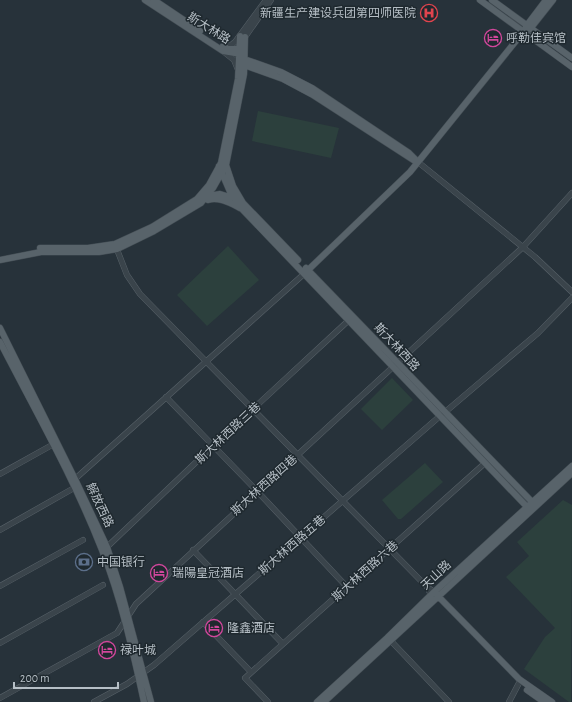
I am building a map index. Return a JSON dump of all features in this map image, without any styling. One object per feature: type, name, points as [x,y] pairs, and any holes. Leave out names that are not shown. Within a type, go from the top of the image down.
[{"type":"main road","name":"斯大林路","points":[[145,0],[223,49],[243,55],[313,95],[407,157],[418,162]]},
{"type":"main road","name":"斯大林路","points":[[154,0],[223,49]]},
{"type":"main road","points":[[480,0],[572,67]]},
{"type":"main road","points":[[492,0],[572,58]]},
{"type":"main road","points":[[529,26],[546,0]]},
{"type":"main road","points":[[306,271],[418,162],[529,26],[553,0]]},
{"type":"main road","points":[[0,260],[41,252],[99,252],[116,246],[206,196],[213,188],[222,167],[243,55],[242,37]]},
{"type":"main road","points":[[199,201],[222,167],[238,73],[243,55]]},
{"type":"main road","points":[[222,167],[235,198],[242,206]]},
{"type":"main road","points":[[222,167],[242,206]]},
{"type":"main road","points":[[206,196],[220,194],[235,198]]},
{"type":"main road","points":[[199,201],[211,199],[242,206]]},
{"type":"main road","name":"斯大林西路","points":[[242,206],[306,271],[352,314],[395,365]]},
{"type":"main road","points":[[0,255],[25,250],[116,246]]},
{"type":"main road","name":"斯大林西路","points":[[306,271],[349,320],[395,365],[531,506]]},
{"type":"main road","name":"解放西路","points":[[0,328],[76,479],[107,547],[128,615],[141,675],[144,702]]},
{"type":"main road","name":"解放西路","points":[[0,342],[74,488],[102,550],[141,675],[151,702]]},
{"type":"main road","name":"斯大林西路","points":[[442,414],[485,463],[531,506]]},
{"type":"main road","name":"天山路","points":[[324,702],[390,641],[435,596],[572,466]]},
{"type":"main road","name":"天山路","points":[[531,506],[572,473]]},
{"type":"main road","points":[[435,596],[519,683],[544,702]]},
{"type":"main road","points":[[435,596],[519,679],[552,702]]},
{"type":"main road","name":"天山路","points":[[317,702],[435,596]]},
{"type":"street","points":[[242,37],[266,0]]},
{"type":"street","points":[[238,73],[234,60],[223,49],[242,37],[271,0]]},
{"type":"street","points":[[418,162],[523,247],[572,292]]},
{"type":"street","name":"斯大林西路四巷","points":[[0,698],[116,633],[136,604],[523,247],[572,193]]},
{"type":"street","points":[[116,246],[127,275],[137,289],[435,596]]},
{"type":"street","points":[[76,479],[306,271]]},
{"type":"street","name":"斯大林西路五巷","points":[[94,702],[141,675],[442,414],[538,333],[572,298]]},
{"type":"street","name":"斯大林西路三巷","points":[[107,547],[349,320]]},
{"type":"street","points":[[166,397],[347,587]]},
{"type":"street","points":[[0,474],[52,445]]},
{"type":"street","name":"斯大林西路六巷","points":[[268,702],[245,678],[485,463]]},
{"type":"street","points":[[0,530],[74,488]]},
{"type":"street","points":[[0,586],[83,540]]},
{"type":"street","points":[[193,550],[284,644]]},
{"type":"street","points":[[0,643],[103,585]]},
{"type":"street","points":[[203,622],[251,672]]},
{"type":"street","points":[[390,641],[449,702]]},
{"type":"street","points":[[509,702],[519,683]]},
{"type":"green space","points":[[258,111],[339,128],[331,158],[252,141]]},
{"type":"green space","points":[[228,246],[259,280],[207,326],[177,295]]},
{"type":"green space","points":[[392,378],[413,400],[382,430],[361,409]]},
{"type":"green space","points":[[425,463],[443,482],[401,519],[398,519],[382,500]]},
{"type":"green space","points":[[563,500],[572,505],[571,702],[524,669],[545,637],[555,628],[506,577],[529,556],[517,542]]},
{"type":"place","name":"新疆生产建设兵团第四师医院","points":[[429,13]]},
{"type":"place","name":"呼勒佳宾馆","points":[[493,38]]},
{"type":"place","name":"中国银行","points":[[84,562]]},
{"type":"place","name":"瑞陽皇冠酒店","points":[[159,573]]},
{"type":"place","name":"隆鑫酒店","points":[[214,628]]},
{"type":"place","name":"禄叶城","points":[[107,650]]}]
